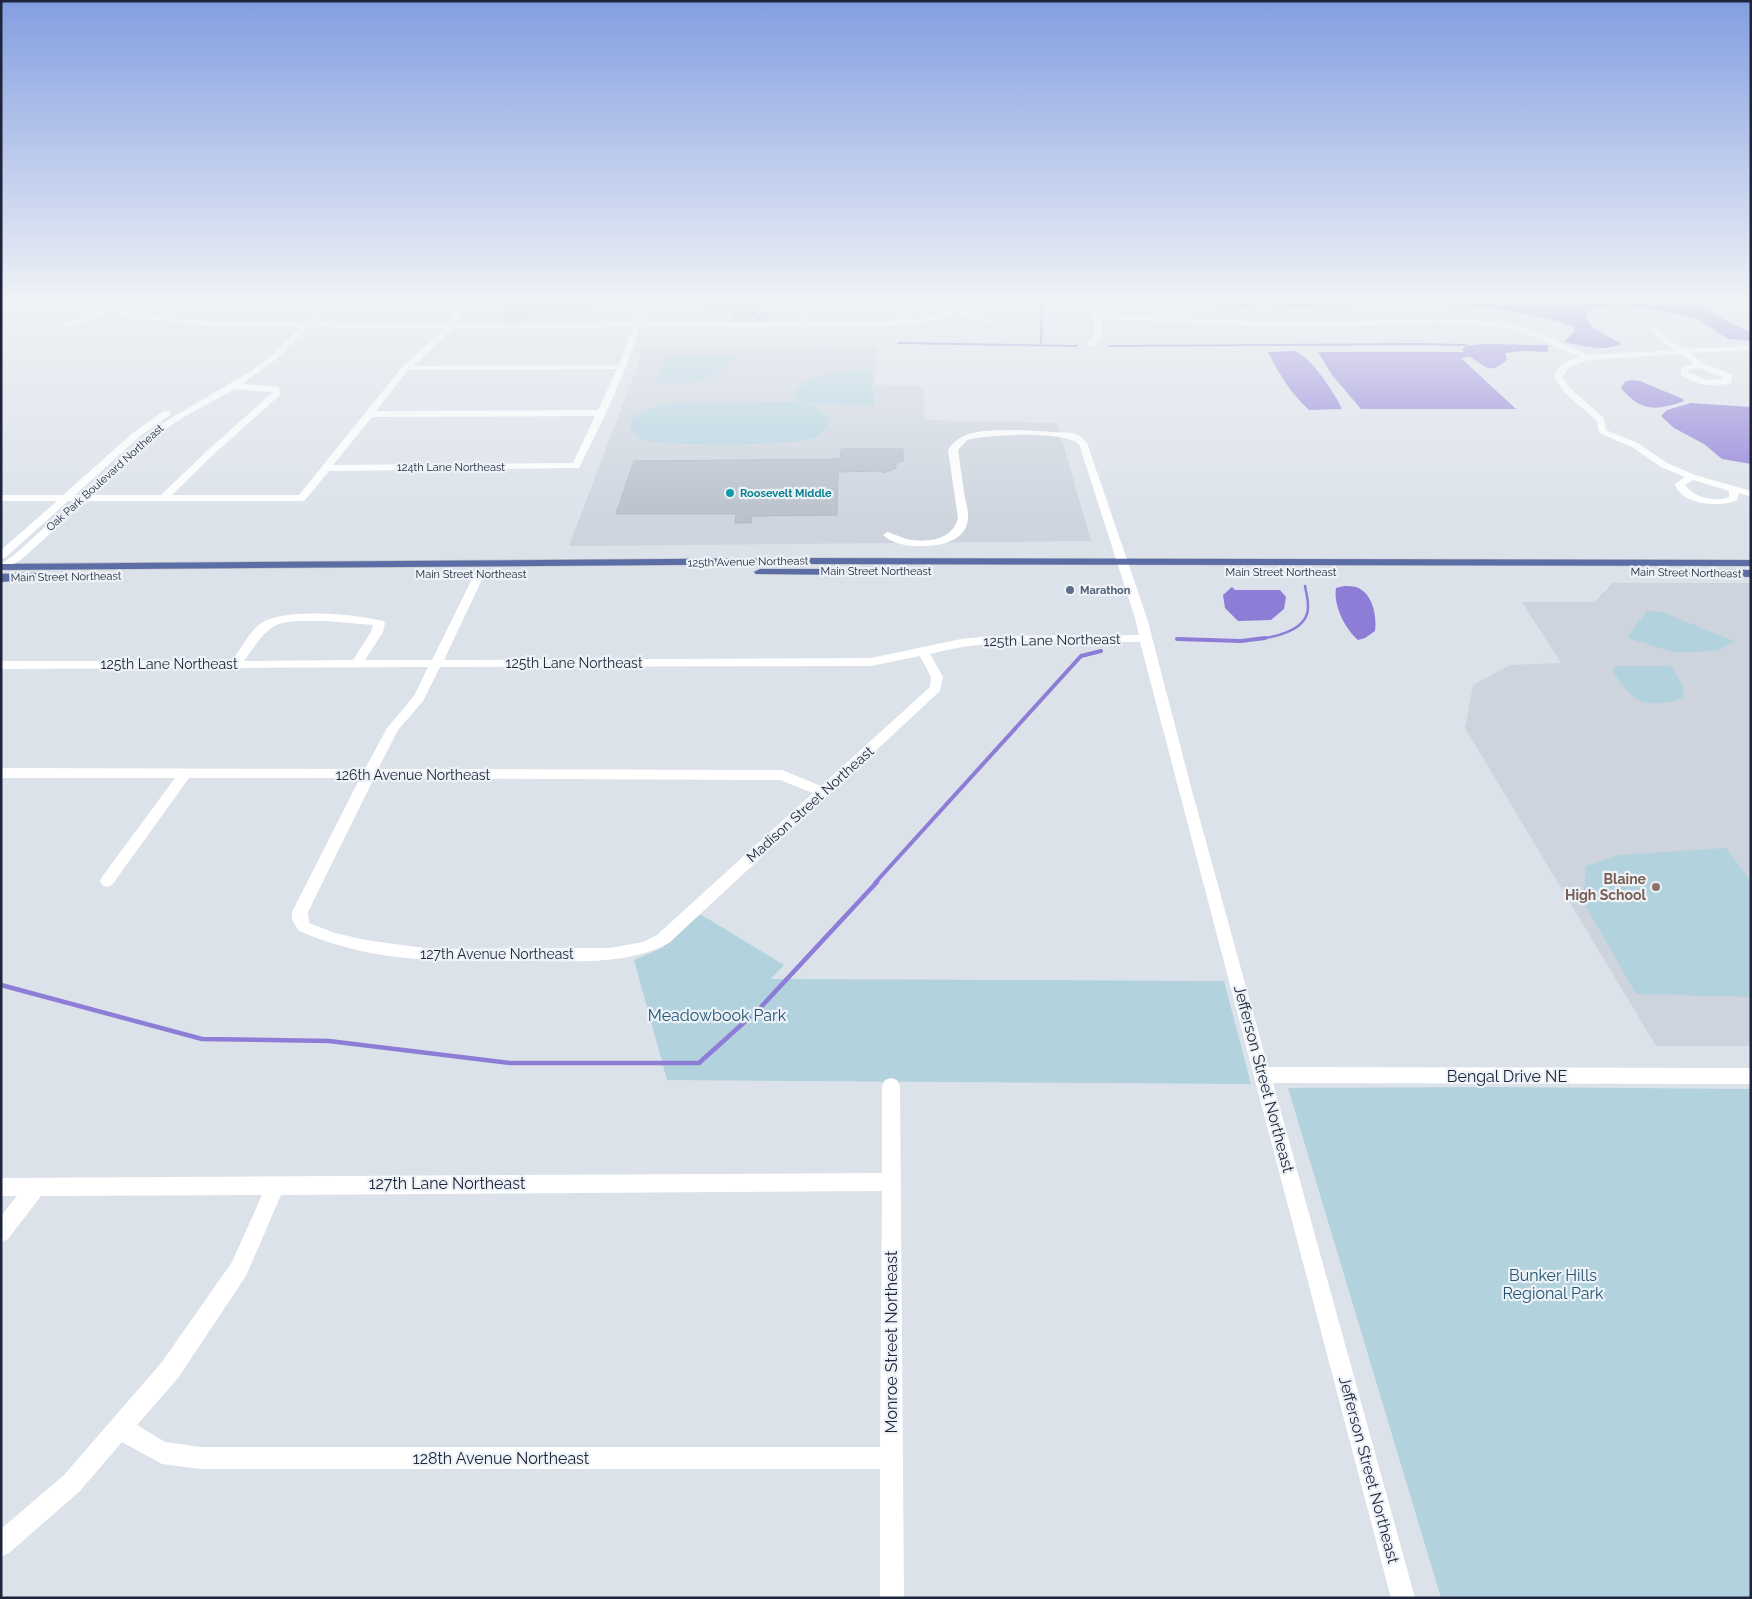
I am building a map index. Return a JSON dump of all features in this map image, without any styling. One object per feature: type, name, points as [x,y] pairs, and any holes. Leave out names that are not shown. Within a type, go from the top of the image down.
[{"type":"main road","name":"Main Street Northeast","points":[[2,567],[480,573],[1124,566],[1751,563]]},
{"type":"main road","name":"Main Street Northeast","points":[[2,567],[433,564]]},
{"type":"main road","name":"125th Avenue Northeast","points":[[433,564],[1124,566]]},
{"type":"main road","name":"Main Street Northeast","points":[[1124,566],[1751,574]]},
{"type":"street","name":"Oak Park Boulevard Northeast","points":[[2,567],[63,499],[146,426],[233,377]]},
{"type":"street","name":"Oak Park Boulevard Northeast","points":[[2,567],[166,424],[247,377]]},
{"type":"street","points":[[1,498],[302,498],[399,377]]},
{"type":"street","points":[[370,414],[602,413],[618,377]]},
{"type":"street","points":[[1558,377],[1568,392],[1601,420],[1602,431],[1635,444],[1664,465],[1692,477],[1751,494]]},
{"type":"street","points":[[1691,377],[1699,381],[1712,383],[1728,381],[1727,377]]},
{"type":"street","points":[[164,498],[276,393],[276,389],[268,388],[219,386]]},
{"type":"street","name":"124th Lane Northeast","points":[[326,468],[576,466],[602,413]]},
{"type":"street","name":"Jefferson Street Northeast","points":[[888,535],[895,540],[923,544],[951,538],[958,533],[963,526],[963,518],[953,450],[955,444],[963,438],[987,434],[1058,434],[1074,436],[1083,443],[1141,618],[1145,639],[1403,1598]]},
{"type":"street","points":[[1692,477],[1682,482],[1680,484],[1681,488],[1701,499],[1726,502],[1734,498],[1734,490]]},
{"type":"street","points":[[369,775],[393,728],[419,698],[480,573]]},
{"type":"street","points":[[236,664],[262,628],[271,622],[289,619],[365,619],[379,623],[377,632],[357,664]]},
{"type":"street","name":"125th Lane Northeast","points":[[1,666],[872,662],[898,659],[966,642],[991,638],[1145,639]]},
{"type":"street","name":"Madison Street Northeast","points":[[654,944],[662,939],[936,688],[937,677],[924,653]]},
{"type":"street","name":"126th Avenue Northeast","points":[[1,773],[782,775],[822,792]]},
{"type":"street","points":[[107,881],[185,774]]},
{"type":"street","name":"127th Avenue Northeast","points":[[369,775],[300,912],[300,920],[304,927],[339,939],[410,954],[610,954],[630,952],[654,944]]},
{"type":"street","name":"Bengal Drive NE","points":[[1263,1075],[1751,1076]]},
{"type":"street","name":"Monroe Street Northeast","points":[[891,1086],[890,1458],[892,1598]]},
{"type":"street","name":"127th Lane Northeast","points":[[1,1187],[892,1182]]},
{"type":"street","points":[[1,1545],[72,1483],[170,1370],[240,1269],[276,1184]]},
{"type":"street","points":[[1,1232],[36,1187]]},
{"type":"street","name":"128th Avenue Northeast","points":[[120,1428],[162,1453],[201,1458],[890,1458]]},
{"type":"shaded area","points":[[633,377],[875,377],[875,385],[923,386],[925,420],[1057,423],[1091,541],[569,546]]},
{"type":"shaded area","points":[[1281,377],[1322,377],[1342,409],[1309,410],[1291,391]]},
{"type":"shaded area","points":[[1333,377],[1481,377],[1516,409],[1361,409]]},
{"type":"shaded area","points":[[1631,380],[1640,381],[1684,401],[1657,408],[1642,405],[1635,402],[1621,388],[1625,382]]},
{"type":"shaded area","points":[[1691,403],[1751,407],[1751,464],[1722,459],[1704,444],[1674,428],[1661,416],[1667,410]]},
{"type":"shaded area","name":"Blaine High School","points":[[1613,583],[1751,583],[1751,1046],[1656,1046],[1465,728],[1473,685],[1510,665],[1561,663],[1522,602],[1594,602]]},
{"type":"shaded area","points":[[1344,586],[1362,590],[1373,606],[1375,631],[1365,638],[1358,640],[1353,635],[1338,609],[1336,588]]},
{"type":"shaded area","points":[[1232,587],[1235,590],[1280,590],[1286,597],[1284,609],[1271,620],[1238,621],[1225,608],[1223,595]]},
{"type":"green space","points":[[658,377],[713,377],[701,381],[656,383]]},
{"type":"green space","points":[[872,377],[874,406],[802,403],[816,407],[830,419],[827,425],[819,435],[813,438],[782,443],[677,444],[645,440],[637,436],[630,429],[632,419],[642,412],[657,406],[674,403],[796,402],[797,392],[803,384],[812,378]]},
{"type":"green space","points":[[1647,611],[1662,612],[1734,641],[1717,651],[1674,652],[1627,638]]},
{"type":"green space","points":[[1617,666],[1671,666],[1683,686],[1683,698],[1671,702],[1644,702],[1627,691],[1612,672]]},
{"type":"green space","points":[[1726,848],[1751,881],[1751,997],[1636,994],[1583,901],[1586,866],[1619,855]]},
{"type":"green space","name":"Meadowbook Park","points":[[700,914],[784,965],[771,979],[1224,981],[1251,1084],[667,1080],[634,960],[662,948]]},
{"type":"green space","name":"Bunker Hills Regional Park","points":[[1288,1088],[1751,1089],[1751,1598],[1441,1598]]},
{"type":"building","name":"Roosevelt Middle","points":[[841,449],[903,449],[903,461],[896,463],[896,468],[884,473],[880,471],[838,472],[837,515],[752,516],[751,523],[735,523],[736,514],[616,514],[634,461],[840,459]]},
{"type":"waterway","points":[[1252,640],[1269,638],[1288,632],[1302,622],[1307,615],[1308,606],[1305,586]]},
{"type":"waterway","points":[[1190,640],[1177,639],[1241,641],[1265,638]]},
{"type":"waterway","points":[[875,883],[1081,656],[1101,651]]},
{"type":"waterway","points":[[761,1007],[877,882]]},
{"type":"waterway","points":[[1,985],[202,1039],[329,1041],[510,1063],[699,1063],[749,1018]]},
{"type":"place","name":"Roosevelt Middle","points":[[730,493]]},
{"type":"place","name":"Marathon","points":[[1070,590]]},
{"type":"place","name":"Blaine High School","points":[[1656,887]]}]
